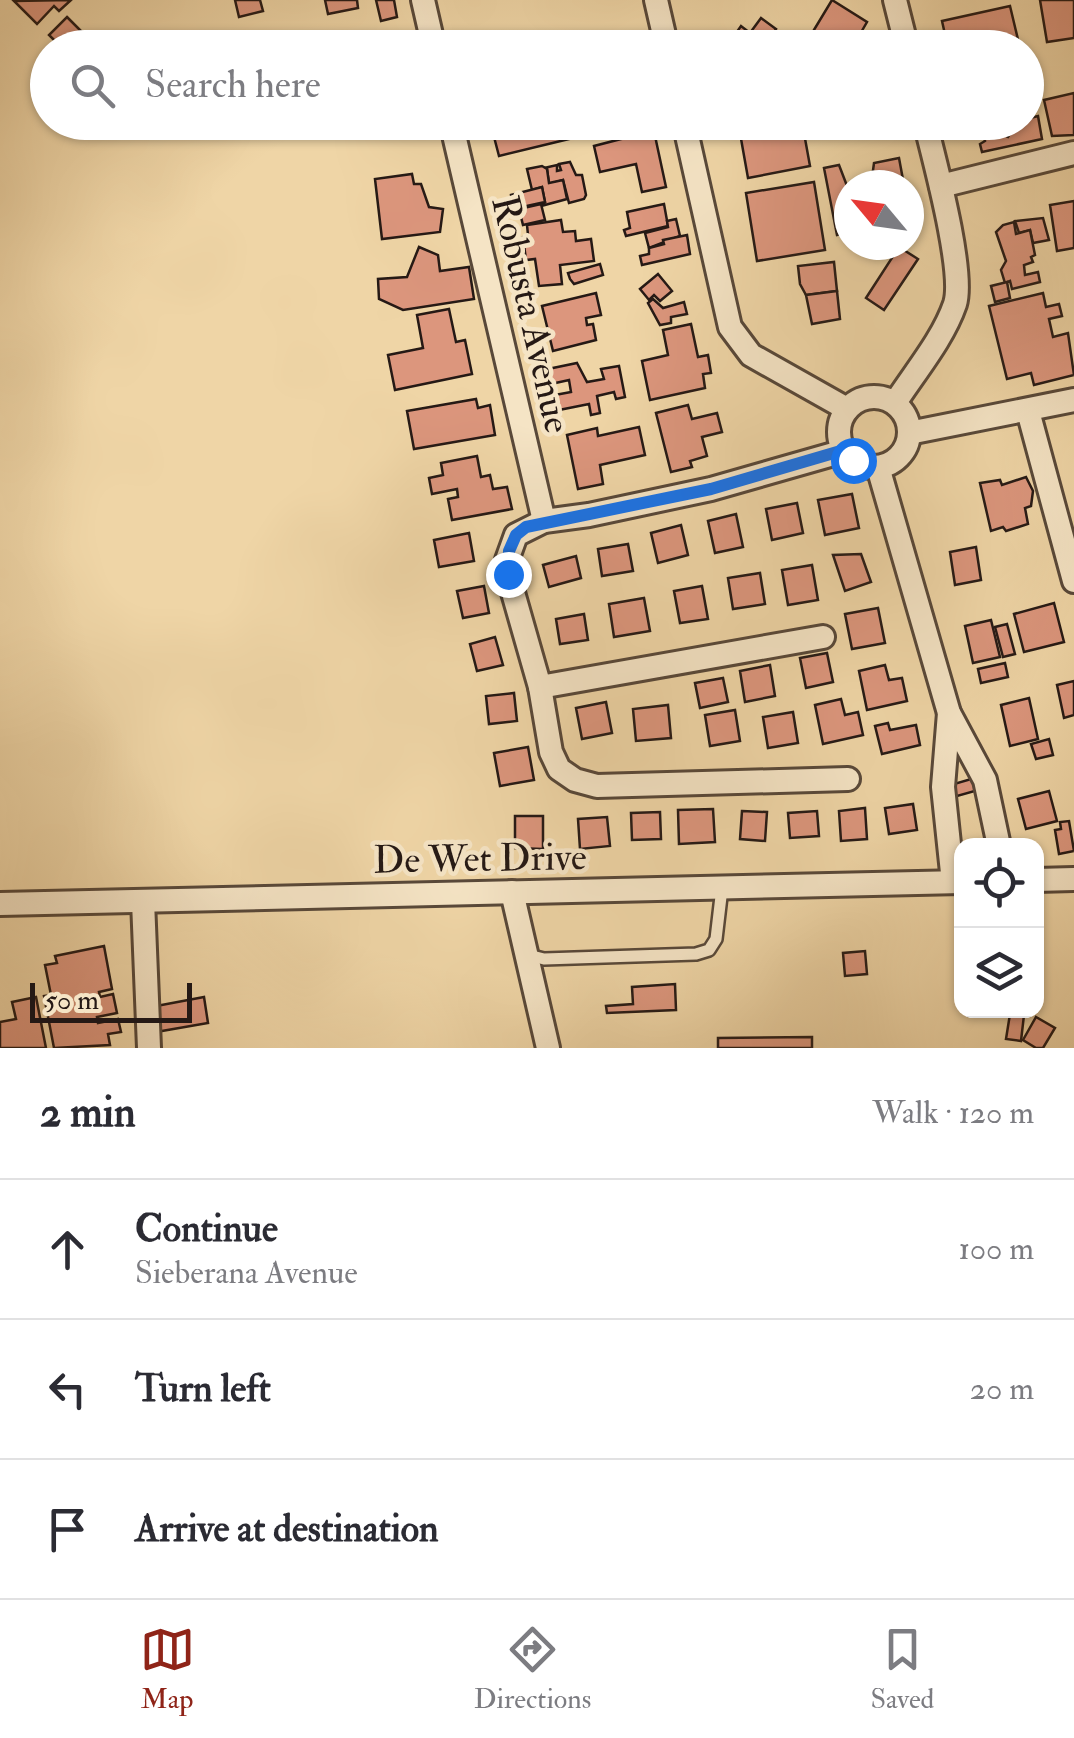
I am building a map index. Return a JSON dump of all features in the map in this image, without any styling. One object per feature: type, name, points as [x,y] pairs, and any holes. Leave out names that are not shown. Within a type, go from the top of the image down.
[{"type":"street","points":[[423,0],[430,30]]},
{"type":"street","points":[[656,0],[663,30]]},
{"type":"street","points":[[895,0],[902,30]]},
{"type":"street","name":"Robusta Avenue","points":[[455,140],[544,521]]},
{"type":"street","points":[[688,140],[730,327],[751,356],[847,409]]},
{"type":"street","points":[[895,403],[944,327],[958,291],[929,140]]},
{"type":"street","points":[[940,186],[1074,153]]},
{"type":"street","points":[[878,397],[895,403],[906,416],[909,432],[898,458],[878,467],[853,460],[844,450],[839,429],[847,409],[862,399],[878,397]]},
{"type":"street","points":[[909,432],[1028,412],[1074,400]]},
{"type":"street","points":[[1028,412],[1074,580]]},
{"type":"street","points":[[844,450],[648,504],[544,521],[516,535],[507,560],[540,687],[551,752],[559,769],[576,780],[597,786],[848,779]]},
{"type":"street","points":[[878,467],[949,712],[985,780],[996,838]]},
{"type":"street","points":[[540,687],[823,638]]},
{"type":"street","points":[[949,712],[943,787],[954,857]]},
{"type":"street","points":[[1044,880],[1074,879]]},
{"type":"street","name":"De Wet Drive","points":[[0,904],[954,882]]},
{"type":"street","points":[[512,892],[548,1048]]},
{"type":"street","points":[[143,902],[149,1048]]},
{"type":"lane","points":[[525,948],[532,956],[544,959],[696,954],[709,950],[716,938],[722,888]]},
{"type":"building","points":[[71,0],[59,11],[54,6],[37,24],[14,1]]},
{"type":"building","points":[[235,0],[260,0],[263,11],[239,17]]},
{"type":"building","points":[[325,0],[357,0],[358,8],[328,14]]},
{"type":"building","points":[[376,0],[394,0],[397,17],[381,21]]},
{"type":"building","points":[[832,0],[867,22],[862,30],[814,30]]},
{"type":"building","points":[[1040,0],[1074,0],[1074,38],[1047,42]]},
{"type":"building","points":[[1010,6],[1016,30],[944,30],[942,21]]},
{"type":"building","points":[[67,17],[80,30],[54,30]]},
{"type":"building","points":[[761,18],[776,29],[775,30],[752,30]]},
{"type":"building","points":[[1074,93],[1074,135],[1052,136],[1044,100]]},
{"type":"building","points":[[495,140],[565,140],[499,156]]},
{"type":"building","points":[[617,140],[656,140],[666,187],[642,192],[636,164],[600,172],[594,146]]},
{"type":"building","points":[[741,140],[805,140],[810,166],[748,178]]},
{"type":"building","points":[[1037,140],[982,152],[980,144]]},
{"type":"building","points":[[899,158],[901,170],[873,170],[874,163]]},
{"type":"building","points":[[570,162],[576,175],[582,175],[586,195],[569,203],[563,180],[549,184],[544,168],[557,165],[557,171],[561,170],[559,164]]},
{"type":"building","points":[[839,165],[841,170],[834,170],[834,220],[824,168]]},
{"type":"building","points":[[527,169],[547,169],[549,183],[563,180],[567,199],[541,206],[545,202],[542,187],[532,190]]},
{"type":"building","points":[[412,174],[414,184],[421,184],[429,207],[443,209],[440,232],[382,239],[375,179]]},
{"type":"building","points":[[814,182],[825,250],[757,261],[746,193]]},
{"type":"building","points":[[542,187],[545,202],[513,209],[511,195]]},
{"type":"building","points":[[1074,201],[1074,248],[1057,251],[1050,205]]},
{"type":"building","points":[[541,204],[545,220],[523,225],[519,209]]},
{"type":"building","points":[[664,204],[668,226],[626,236],[624,230],[630,228],[627,212]]},
{"type":"building","points":[[1043,218],[1049,240],[1033,243],[1030,230],[1019,233],[1015,221]]},
{"type":"building","points":[[676,219],[680,236],[649,248],[645,233],[668,227],[667,221]]},
{"type":"building","points":[[561,220],[563,232],[575,231],[576,241],[591,239],[594,261],[560,265],[562,284],[539,286],[535,259],[526,260],[523,237],[528,235],[527,225]]},
{"type":"building","points":[[1014,222],[1016,234],[1030,230],[1035,255],[1031,257],[1033,262],[1024,265],[1025,275],[1038,272],[1040,282],[1012,289],[1010,281],[1005,283],[1001,270],[1006,261],[996,232]]},
{"type":"building","points":[[687,235],[690,254],[642,265],[640,256],[649,254],[649,248],[664,244],[663,240]]},
{"type":"building","points":[[419,247],[438,255],[440,271],[469,267],[474,299],[403,310],[379,299],[378,279],[407,277]]},
{"type":"building","points":[[891,260],[917,260],[884,310],[866,298]]},
{"type":"building","points":[[834,262],[837,291],[806,295],[798,266]]},
{"type":"building","points":[[600,264],[603,275],[574,284],[570,279],[568,273]]},
{"type":"building","points":[[658,274],[672,291],[660,301],[654,295],[649,300],[640,289]]},
{"type":"building","points":[[1007,282],[1010,298],[995,302],[991,286]]},
{"type":"building","points":[[837,291],[840,319],[812,324],[806,295]]},
{"type":"building","points":[[596,293],[601,315],[586,318],[587,325],[593,324],[596,340],[553,351],[542,306]]},
{"type":"building","points":[[1043,293],[1046,307],[1059,304],[1062,316],[1049,319],[1053,337],[1068,333],[1074,375],[1034,385],[1031,373],[1007,379],[989,306]]},
{"type":"building","points":[[653,299],[663,308],[684,302],[687,314],[671,317],[671,323],[660,325],[648,303]]},
{"type":"building","points":[[449,309],[456,342],[465,340],[472,374],[395,390],[388,355],[423,348],[417,315]]},
{"type":"building","points":[[691,324],[698,357],[708,355],[711,373],[703,374],[705,388],[650,400],[642,361],[668,355],[663,330]]},
{"type":"building","points":[[577,363],[587,382],[604,379],[601,369],[619,366],[625,397],[616,399],[614,392],[597,396],[600,413],[591,415],[589,404],[559,410],[555,395],[571,392],[569,380],[551,384],[548,369]]},
{"type":"building","points":[[476,399],[478,408],[490,405],[495,435],[414,449],[407,411]]},
{"type":"building","points":[[688,405],[692,419],[717,413],[722,432],[702,437],[707,456],[690,461],[692,467],[671,472],[656,413]]},
{"type":"building","points":[[639,427],[645,455],[600,465],[603,484],[578,489],[567,435],[597,428],[598,436]]},
{"type":"building","points":[[477,456],[481,477],[490,475],[493,489],[507,487],[512,509],[452,520],[448,499],[458,497],[457,489],[432,494],[429,478],[443,475],[441,463]]},
{"type":"building","points":[[1026,477],[1033,491],[1031,506],[1025,508],[1028,524],[991,531],[980,483],[1000,480],[1002,485]]},
{"type":"building","points":[[852,494],[859,528],[825,535],[818,500]]},
{"type":"building","points":[[797,503],[803,533],[772,540],[766,509]]},
{"type":"building","points":[[736,514],[743,547],[715,553],[708,521]]},
{"type":"building","points":[[681,525],[688,555],[658,563],[651,533]]},
{"type":"building","points":[[469,533],[474,561],[439,567],[434,540]]},
{"type":"building","points":[[628,544],[633,571],[602,576],[598,549]]},
{"type":"building","points":[[976,547],[981,580],[955,585],[950,552]]},
{"type":"building","points":[[861,554],[871,582],[845,591],[833,555]]},
{"type":"building","points":[[576,556],[581,578],[549,587],[543,565]]},
{"type":"building","points":[[812,565],[818,600],[788,605],[782,570]]},
{"type":"building","points":[[760,573],[765,604],[733,609],[728,578]]},
{"type":"building","points":[[484,586],[489,613],[463,618],[457,591]]},
{"type":"building","points":[[702,586],[708,619],[680,623],[674,591]]},
{"type":"building","points":[[644,598],[650,631],[614,637],[609,604]]},
{"type":"building","points":[[1054,603],[1064,642],[1024,652],[1014,614]]},
{"type":"building","points":[[878,608],[885,643],[852,649],[845,614]]},
{"type":"building","points":[[584,614],[588,640],[560,644],[556,619]]},
{"type":"building","points":[[991,620],[1000,657],[973,663],[965,626]]},
{"type":"building","points":[[1007,624],[1015,654],[1003,657],[995,627]]},
{"type":"building","points":[[495,637],[503,665],[477,671],[470,644]]},
{"type":"building","points":[[827,653],[833,682],[806,688],[800,658]]},
{"type":"building","points":[[1005,663],[1008,677],[981,683],[978,669]]},
{"type":"building","points":[[770,665],[775,696],[745,702],[740,671]]},
{"type":"building","points":[[885,665],[889,680],[902,678],[907,701],[867,710],[859,671]]},
{"type":"building","points":[[723,678],[728,702],[700,708],[695,683]]},
{"type":"building","points":[[1074,681],[1074,715],[1064,718],[1057,685]]},
{"type":"building","points":[[514,693],[517,721],[489,724],[486,696]]},
{"type":"building","points":[[1029,698],[1038,739],[1010,746],[1001,705]]},
{"type":"building","points":[[841,699],[845,715],[858,712],[863,735],[823,744],[815,705]]},
{"type":"building","points":[[606,702],[612,733],[582,739],[576,708]]},
{"type":"building","points":[[668,705],[671,738],[636,741],[633,709]]},
{"type":"building","points":[[735,710],[740,741],[710,746],[705,715]]},
{"type":"building","points":[[793,712],[798,743],[768,748],[763,717]]},
{"type":"building","points":[[888,723],[890,730],[916,725],[920,745],[882,754],[875,726]]},
{"type":"building","points":[[1049,739],[1053,755],[1036,759],[1031,744]]},
{"type":"building","points":[[528,747],[534,780],[500,786],[494,753]]},
{"type":"building","points":[[978,777],[982,789],[950,798],[947,786]]},
{"type":"building","points":[[1049,791],[1057,821],[1026,829],[1018,799]]},
{"type":"building","points":[[913,804],[917,830],[889,834],[885,808]]},
{"type":"building","points":[[865,808],[867,839],[841,841],[839,811]]},
{"type":"building","points":[[713,809],[715,842],[679,844],[678,810]]},
{"type":"building","points":[[742,811],[767,812],[765,841],[740,839]]},
{"type":"building","points":[[817,811],[819,836],[790,838],[788,813]]},
{"type":"building","points":[[660,812],[661,839],[632,840],[631,813]]},
{"type":"building","points":[[515,816],[543,816],[543,849],[515,848]]},
{"type":"building","points":[[607,817],[610,846],[580,849],[578,819]]},
{"type":"building","points":[[1069,821],[1074,851],[1059,854],[1055,830],[1061,829],[1060,822]]},
{"type":"building","points":[[104,946],[112,989],[99,992],[100,997],[113,994],[117,1013],[97,1017],[98,1023],[118,1019],[121,1032],[108,1034],[110,1045],[54,1048],[44,996],[51,995],[45,965],[57,963],[55,956]]},
{"type":"building","points":[[865,951],[867,974],[845,976],[843,953]]},
{"type":"building","points":[[675,984],[676,1010],[607,1013],[606,1006],[633,1004],[632,987]]},
{"type":"building","points":[[36,997],[46,1048],[0,1048],[0,1022],[16,1019],[12,1002]]},
{"type":"building","points":[[204,997],[208,1023],[156,1032],[151,1007]]},
{"type":"building","points":[[1009,1018],[1024,1018],[1021,1041],[1006,1039]]},
{"type":"building","points":[[1035,1018],[1055,1028],[1043,1048],[1023,1040]]},
{"type":"building","points":[[812,1037],[812,1048],[718,1048],[718,1038]]},
{"type":"route","points":[[508,574],[507,560],[516,535],[544,521],[648,504],[844,450],[853,460]]}]
